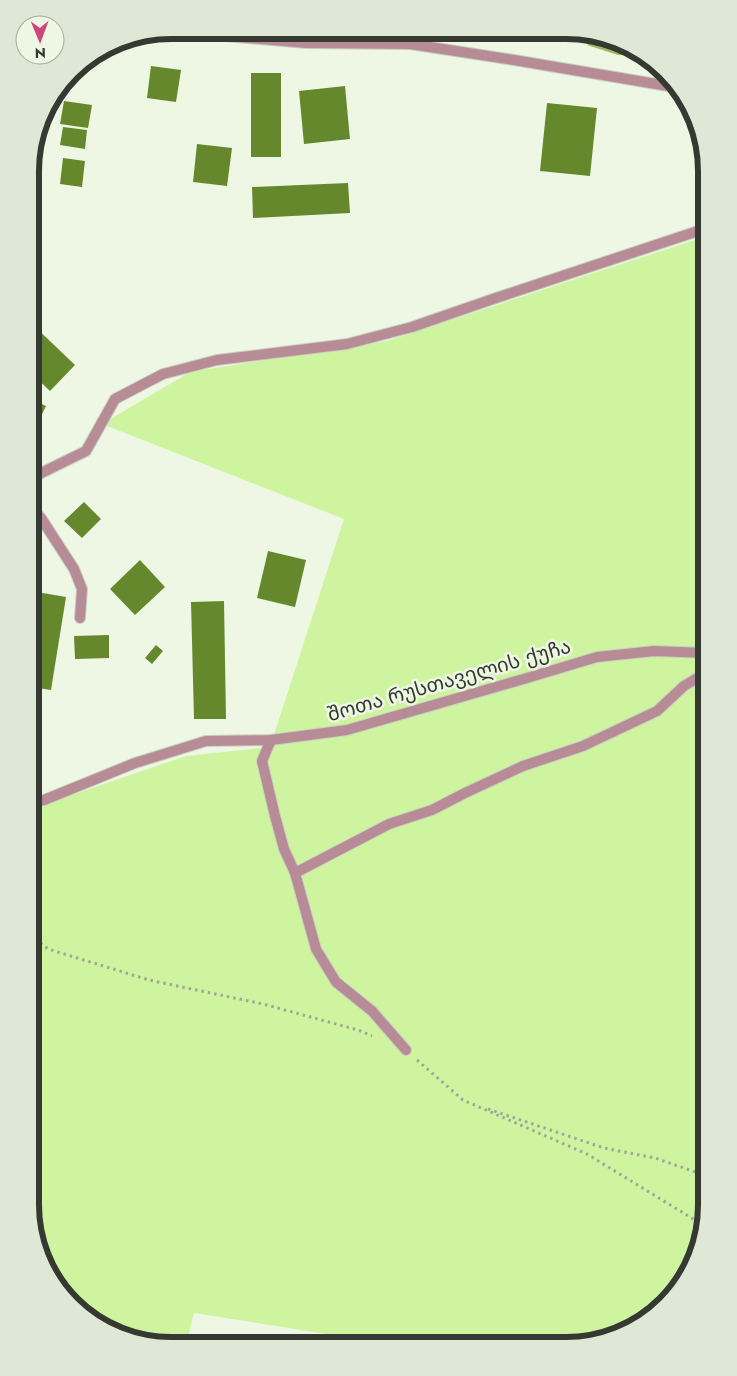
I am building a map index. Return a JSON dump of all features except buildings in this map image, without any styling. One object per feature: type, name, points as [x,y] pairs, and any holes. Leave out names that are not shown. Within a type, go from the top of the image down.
[{"type":"street","points":[[259,39],[306,43],[410,44],[667,85]]},
{"type":"street","points":[[39,474],[86,451],[115,399],[163,374],[217,360],[348,344],[412,328],[698,231]]},
{"type":"street","points":[[39,516],[74,569],[82,590],[80,618]]},
{"type":"street","name":"შოთა რუსთაველის ქუჩა","points":[[39,801],[135,762],[206,741],[271,740],[347,730],[597,657],[654,651],[698,653]]},
{"type":"street","points":[[295,873],[389,824],[432,810],[465,792],[523,766],[583,746],[657,711],[684,686],[698,677]]},
{"type":"street","points":[[271,740],[262,761],[284,848],[295,873],[316,949],[336,982],[372,1011],[406,1050]]},
{"type":"path","points":[[39,942],[48,949],[149,980],[263,1004],[358,1030],[374,1037]]},
{"type":"path","points":[[406,1050],[463,1100],[586,1154],[697,1221]]},
{"type":"path","points":[[468,1102],[604,1148],[655,1158],[698,1173]]},
{"type":"green space","points":[[698,239],[698,1214],[696,1231],[681,1271],[671,1286],[653,1305],[625,1324],[592,1335],[566,1337],[345,1337],[194,1313],[188,1337],[153,1336],[137,1333],[112,1324],[97,1315],[71,1292],[52,1264],[41,1231],[39,1205],[39,806],[186,756],[270,747],[344,519],[102,424],[190,372],[387,341]]},
{"type":"waterway","points":[[589,41],[590,43],[618,52],[625,52]]}]
